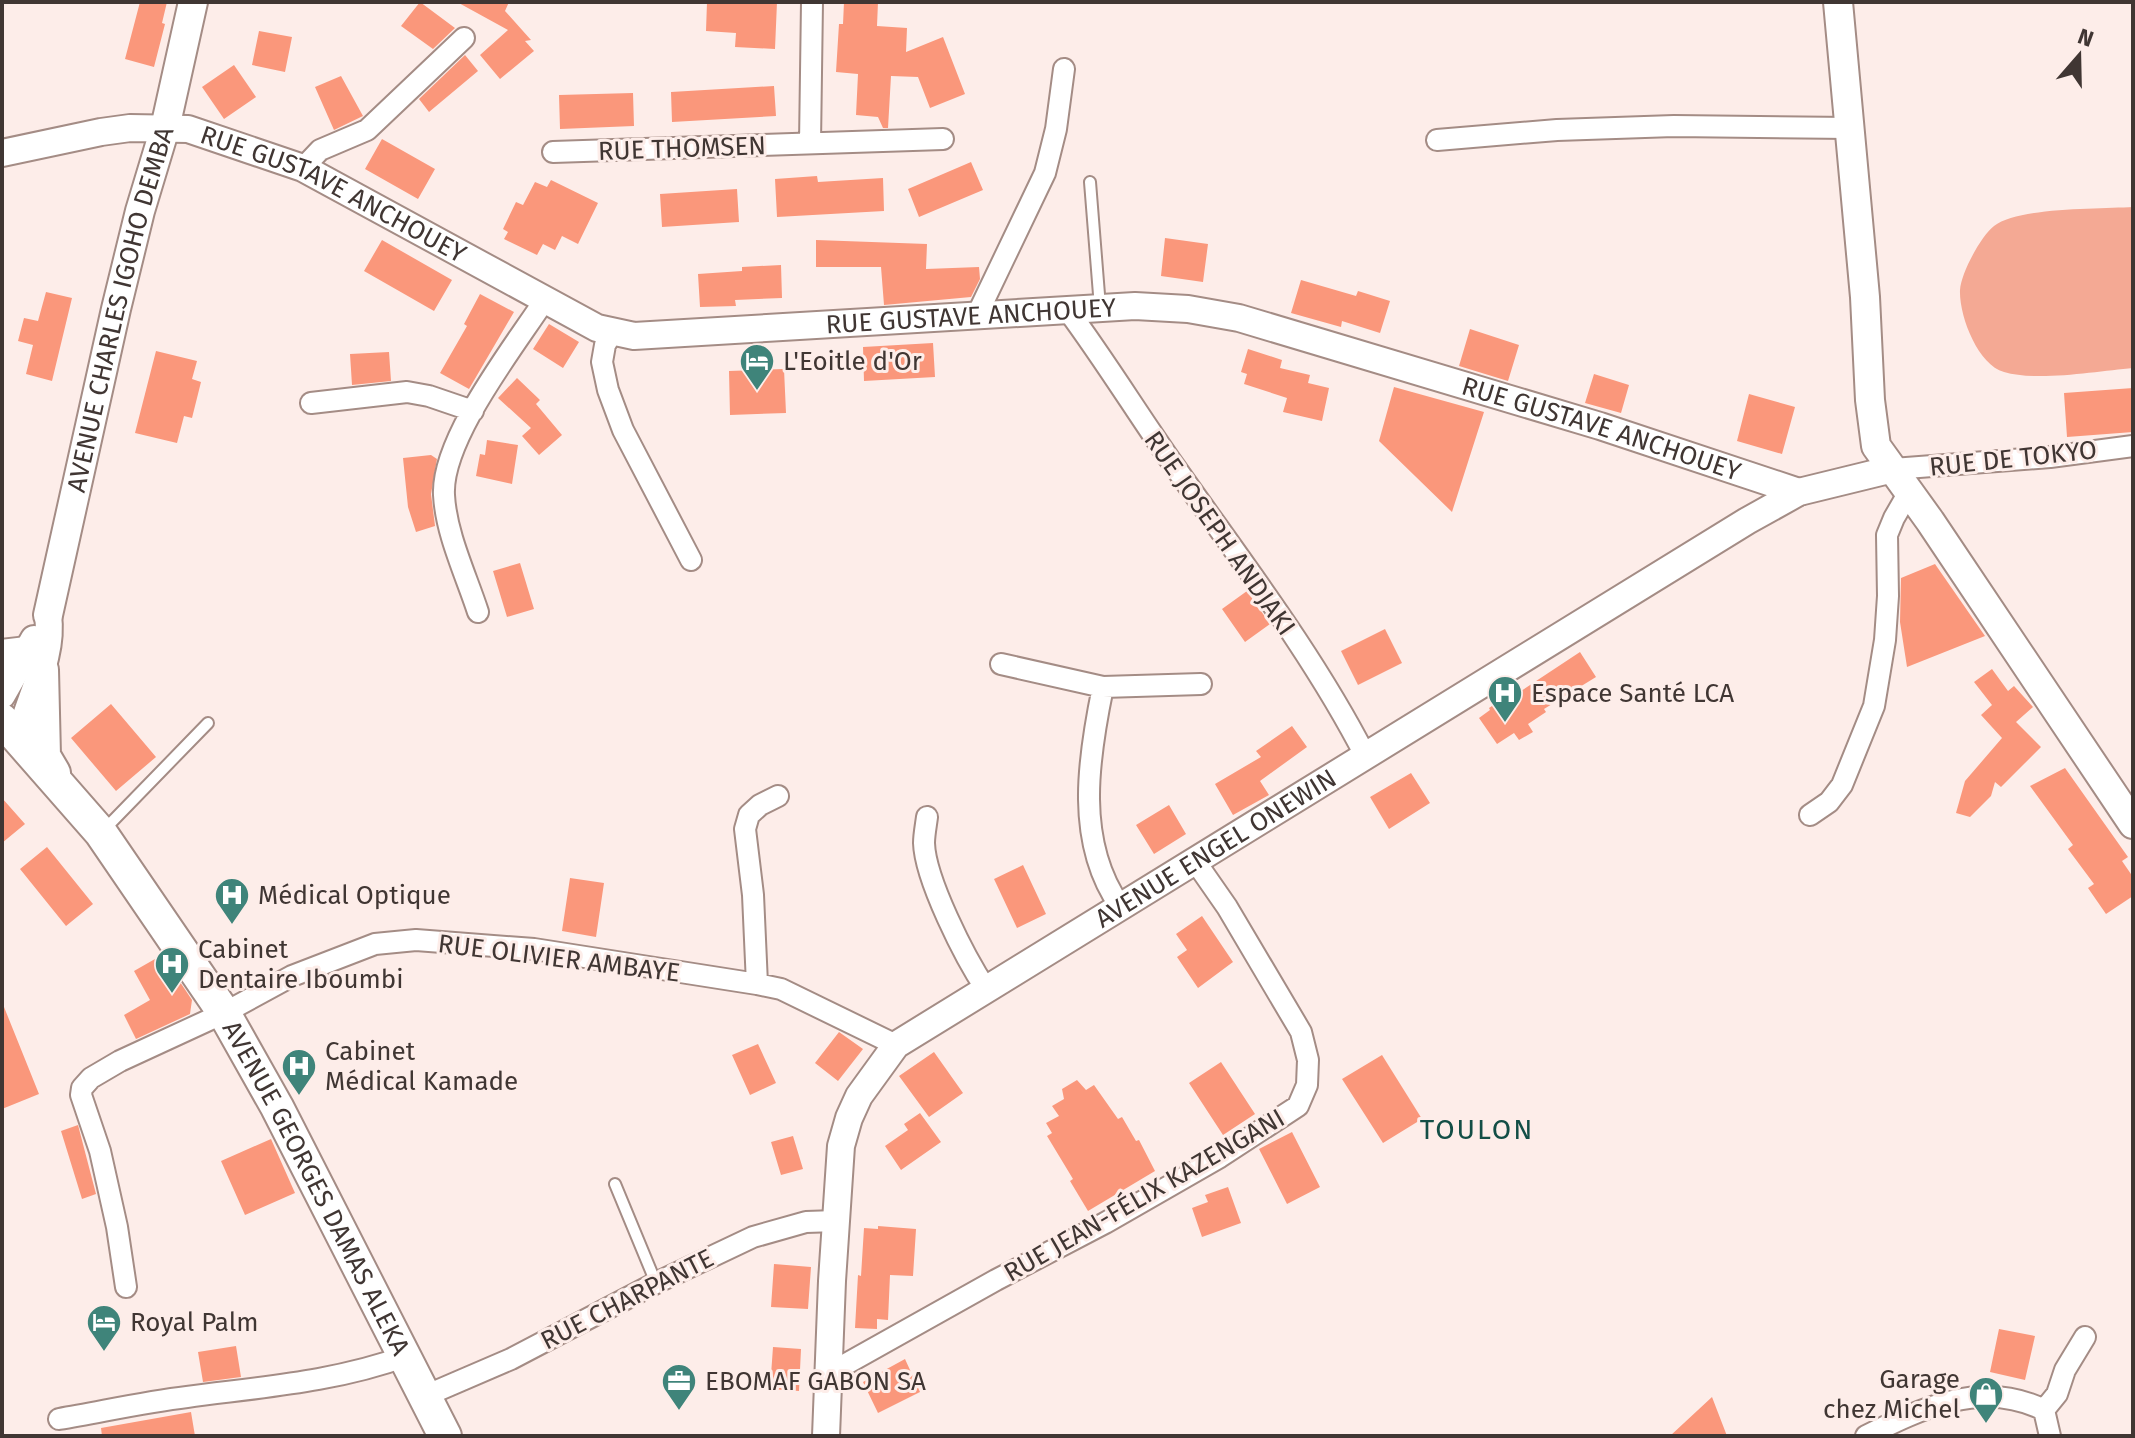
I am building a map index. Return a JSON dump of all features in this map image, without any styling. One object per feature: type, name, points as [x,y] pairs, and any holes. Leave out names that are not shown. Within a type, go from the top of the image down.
[{"type":"main road","name":"AVENUE CHARLES IGOHO DEMBA","points":[[48,615],[136,225],[165,128],[193,2]]},
{"type":"main road","points":[[1838,2],[1876,446],[2133,824]]},
{"type":"main road","points":[[24,660],[44,756],[62,786]]},
{"type":"main road","name":"AVENUE GEORGES DAMAS ALEKA","points":[[11,730],[101,833],[224,1013],[277,1107],[445,1436]]},
{"type":"street","points":[[810,143],[812,2]]},
{"type":"street","points":[[303,168],[320,150],[367,130],[464,38]]},
{"type":"street","points":[[976,317],[1045,173],[1056,129],[1064,69]]},
{"type":"street","points":[[1437,140],[1557,130],[1674,126],[1850,128]]},
{"type":"street","name":"RUE GUSTAVE ANCHOUEY","points":[[2,153],[130,128],[188,129],[303,168],[597,328],[634,336],[1159,306],[1216,312],[1600,426],[1799,492]]},
{"type":"street","name":"RUE THOMSEN","points":[[553,152],[943,139]]},
{"type":"street","points":[[478,612],[444,498],[447,462],[473,411],[544,301]]},
{"type":"street","name":"RUE JOSEPH ANDJAKI","points":[[1069,312],[1140,419],[1261,587],[1341,711],[1366,757]]},
{"type":"street","points":[[612,333],[605,345],[602,362],[608,390],[623,430],[691,560]]},
{"type":"street","points":[[311,403],[407,392],[473,411]]},
{"type":"street","name":"RUE DE TOKYO","points":[[1901,481],[2010,461],[2133,446]]},
{"type":"street","points":[[1810,815],[1829,802],[1842,785],[1874,706],[1885,640],[1887,535],[1894,518],[1901,481]]},
{"type":"street","name":"AVENUE ENGEL ONEWIN","points":[[826,1436],[841,1146],[859,1096],[896,1045],[1747,521],[1799,492],[1901,481]]},
{"type":"street","points":[[2,695],[49,628],[48,615]]},
{"type":"street","points":[[11,730],[25,716],[24,660]]},
{"type":"street","points":[[1001,664],[1103,687],[1201,684]]},
{"type":"street","points":[[1103,687],[1088,773],[1092,837],[1100,869],[1120,906]]},
{"type":"street","points":[[757,984],[753,895],[745,829],[749,815],[778,796]]},
{"type":"street","points":[[927,817],[924,844],[933,878],[949,919],[986,989]]},
{"type":"street","name":"RUE JEAN-FÉLIX KAZENGANI","points":[[830,1373],[1105,1223],[1220,1157],[1298,1106],[1307,1085],[1308,1060],[1301,1032],[1227,907],[1195,861]]},
{"type":"street","name":"RUE OLIVIER AMBAYE","points":[[126,1287],[117,1227],[100,1151],[81,1095],[82,1088],[91,1078],[120,1061],[224,1013],[292,976],[375,944],[416,940],[534,949],[757,984],[781,989],[896,1045]]},
{"type":"street","name":"RUE CHARPANTE","points":[[425,1396],[511,1359],[656,1283],[753,1237],[806,1222],[836,1221]]},
{"type":"street","points":[[2044,1410],[2057,1394],[2065,1370],[2085,1337]]},
{"type":"street","points":[[59,1419],[180,1398],[304,1382],[355,1372],[406,1356]]},
{"type":"street","points":[[1866,1436],[1918,1411],[1959,1398],[1980,1396],[2029,1402],[2044,1410],[2050,1436]]},
{"type":"lane","points":[[1090,182],[1100,309]]},
{"type":"lane","points":[[101,833],[208,723]]},
{"type":"lane","points":[[615,1184],[656,1283]]},
{"type":"shaded area","points":[[2133,207],[2133,368],[2033,376],[2004,372],[1986,360],[1967,326],[1960,290],[1968,265],[1989,231],[2006,220],[2040,212]]},
{"type":"building","points":[[140,2],[167,2],[154,67],[125,59]]},
{"type":"building","points":[[420,2],[455,28],[433,49],[401,26]]},
{"type":"building","points":[[457,2],[509,2],[505,11],[531,40],[525,41],[534,51],[500,79],[480,55],[508,30]]},
{"type":"building","points":[[707,2],[777,2],[775,49],[735,47],[736,33],[706,31]]},
{"type":"building","points":[[844,2],[878,2],[877,26],[907,28],[906,52],[943,37],[965,94],[930,108],[918,77],[891,76],[888,128],[883,128],[878,117],[856,115],[858,74],[836,72],[839,24],[843,24]]},
{"type":"building","points":[[259,31],[292,37],[285,72],[252,65]]},
{"type":"building","points":[[465,55],[478,71],[429,112],[419,99]]},
{"type":"building","points":[[234,65],[256,97],[224,119],[202,87]]},
{"type":"building","points":[[341,76],[363,116],[334,130],[315,87]]},
{"type":"building","points":[[774,86],[776,116],[672,122],[671,92]]},
{"type":"building","points":[[633,93],[634,126],[560,129],[559,95]]},
{"type":"building","points":[[382,139],[435,169],[418,199],[365,169]]},
{"type":"building","points":[[971,162],[983,190],[919,217],[908,189]]},
{"type":"building","points":[[817,176],[818,182],[883,178],[884,211],[777,217],[775,179]]},
{"type":"building","points":[[551,180],[598,203],[578,244],[562,236],[555,250],[543,244],[537,255],[504,239],[508,232],[503,229],[516,202],[523,205],[535,182],[547,187]]},
{"type":"building","points":[[737,189],[739,222],[662,227],[660,194]]},
{"type":"building","points":[[1165,238],[1208,244],[1203,282],[1161,276]]},
{"type":"building","points":[[382,240],[452,280],[434,311],[364,271]]},
{"type":"building","points":[[816,240],[927,244],[926,269],[979,267],[980,279],[971,297],[884,305],[881,267],[816,267]]},
{"type":"building","points":[[781,265],[782,298],[735,300],[736,306],[700,307],[698,274]]},
{"type":"building","points":[[1301,280],[1356,296],[1358,291],[1390,301],[1380,333],[1342,321],[1341,327],[1291,313]]},
{"type":"building","points":[[46,292],[72,298],[52,381],[26,374],[33,345],[18,341],[24,318],[38,321]]},
{"type":"building","points":[[480,294],[514,312],[469,389],[440,373],[467,326],[464,324]]},
{"type":"building","points":[[549,324],[579,342],[563,368],[533,349]]},
{"type":"building","points":[[1470,329],[1519,345],[1508,381],[1459,366]]},
{"type":"building","points":[[933,343],[935,377],[864,381],[863,347]]},
{"type":"building","points":[[1248,349],[1282,360],[1280,368],[1310,375],[1308,383],[1329,388],[1322,421],[1283,412],[1287,398],[1244,384],[1247,374],[1241,372]]},
{"type":"building","points":[[156,351],[197,361],[192,379],[201,382],[192,418],[184,416],[177,443],[135,433]]},
{"type":"building","points":[[389,352],[391,381],[352,385],[350,354]]},
{"type":"building","name":"L'Eoitle d'Or","points":[[784,369],[786,413],[730,415],[729,371]]},
{"type":"building","points":[[1594,374],[1629,385],[1621,413],[1585,403]]},
{"type":"building","points":[[517,378],[540,400],[536,404],[562,435],[539,455],[522,436],[531,428],[498,398]]},
{"type":"building","points":[[1394,387],[1484,412],[1452,512],[1379,441]]},
{"type":"building","points":[[2133,388],[2133,432],[2067,437],[2064,393]]},
{"type":"building","points":[[1749,394],[1795,407],[1782,454],[1737,441]]},
{"type":"building","points":[[487,440],[518,445],[512,484],[476,476],[480,454],[485,455]]},
{"type":"building","points":[[431,455],[437,459],[431,494],[435,526],[416,532],[408,507],[403,458]]},
{"type":"building","points":[[520,563],[534,609],[507,617],[493,571]]},
{"type":"building","points":[[1935,564],[1985,636],[1907,667],[1900,622],[1901,578]]},
{"type":"building","points":[[1247,591],[1270,624],[1245,642],[1222,609]]},
{"type":"building","points":[[1385,629],[1402,663],[1358,685],[1341,651]]},
{"type":"building","points":[[1580,652],[1596,677],[1544,709],[1546,712],[1528,724],[1533,732],[1519,740],[1514,733],[1497,744],[1479,718],[1516,690],[1518,693]]},
{"type":"building","points":[[1992,669],[2008,691],[2014,686],[2033,707],[2016,722],[2041,747],[2001,787],[1995,782],[1991,796],[1970,817],[1956,813],[1965,781],[2002,738],[1981,715],[1992,705],[1974,682]]},
{"type":"building","points":[[111,704],[156,757],[116,791],[71,738]]},
{"type":"building","points":[[1292,726],[1307,747],[1260,781],[1269,795],[1233,815],[1215,784],[1261,757],[1256,751]]},
{"type":"building","points":[[2065,768],[2128,857],[2122,861],[2133,877],[2133,896],[2106,914],[2088,888],[2094,884],[2068,849],[2073,845],[2030,786]]},
{"type":"building","points":[[1411,773],[1430,803],[1389,829],[1370,797]]},
{"type":"building","points":[[2,798],[25,824],[2,843]]},
{"type":"building","points":[[1169,805],[1186,834],[1154,854],[1136,825]]},
{"type":"building","points":[[47,847],[93,904],[66,926],[20,869]]},
{"type":"building","points":[[1023,865],[1046,914],[1017,928],[994,879]]},
{"type":"building","points":[[570,878],[604,883],[596,937],[562,931]]},
{"type":"building","points":[[1202,916],[1233,962],[1198,988],[1177,957],[1187,950],[1176,934]]},
{"type":"building","points":[[162,955],[192,1000],[190,1014],[136,1039],[124,1015],[150,1000],[134,971]]},
{"type":"building","points":[[2,1002],[39,1094],[2,1109]]},
{"type":"building","points":[[839,1032],[863,1049],[838,1081],[815,1063]]},
{"type":"building","points":[[758,1044],[776,1083],[750,1095],[732,1055]]},
{"type":"building","points":[[934,1052],[963,1093],[929,1117],[899,1076]]},
{"type":"building","points":[[1382,1055],[1422,1119],[1383,1143],[1342,1079]]},
{"type":"building","points":[[1221,1062],[1255,1114],[1223,1135],[1189,1083]]},
{"type":"building","points":[[1077,1080],[1086,1090],[1094,1085],[1118,1119],[1122,1117],[1136,1141],[1139,1140],[1155,1171],[1088,1211],[1047,1136],[1052,1133],[1046,1123],[1059,1116],[1052,1106],[1064,1099],[1062,1089]]},
{"type":"building","points":[[920,1113],[941,1142],[901,1170],[885,1146],[908,1130],[904,1124]]},
{"type":"building","points":[[78,1125],[96,1194],[82,1199],[61,1131]]},
{"type":"building","points":[[1292,1132],[1320,1187],[1287,1204],[1259,1149]]},
{"type":"building","points":[[793,1136],[803,1169],[781,1175],[771,1142]]},
{"type":"building","points":[[271,1139],[295,1193],[245,1215],[221,1161]]},
{"type":"building","points":[[1228,1187],[1241,1223],[1202,1237],[1192,1208],[1208,1202],[1205,1195]]},
{"type":"building","points":[[878,1226],[916,1229],[913,1276],[890,1275],[888,1320],[877,1319],[877,1329],[855,1328],[864,1228],[878,1229]]},
{"type":"building","points":[[774,1264],[811,1267],[808,1309],[771,1307]]},
{"type":"building","points":[[1999,1329],[2035,1336],[2025,1380],[1990,1372]]},
{"type":"building","points":[[236,1346],[241,1377],[203,1382],[198,1352]]},
{"type":"building","points":[[773,1347],[801,1349],[799,1391],[770,1389]]},
{"type":"building","points":[[905,1359],[920,1392],[878,1413],[863,1382]]},
{"type":"building","points":[[1712,1397],[1727,1436],[1670,1436]]},
{"type":"building","points":[[191,1412],[195,1436],[102,1436],[101,1428]]},
{"type":"place","name":"L'Eoitle d'Or","points":[[757,392]]},
{"type":"place","name":"Espace Santé LCA","points":[[1505,724]]},
{"type":"place","name":"Médical Optique","points":[[232,926]]},
{"type":"place","name":"Cabinet Dentaire Iboumbi","points":[[172,995]]},
{"type":"place","name":"Cabinet Médical Kamade","points":[[299,1097]]},
{"type":"place","name":"Royal Palm","points":[[104,1353]]},
{"type":"place","name":"EBOMAF GABON SA","points":[[679,1412]]},
{"type":"place","name":"Garage chez Michel","points":[[1986,1425]]},
{"type":"district","name":"TOULON","points":[[1477,1129]]}]
